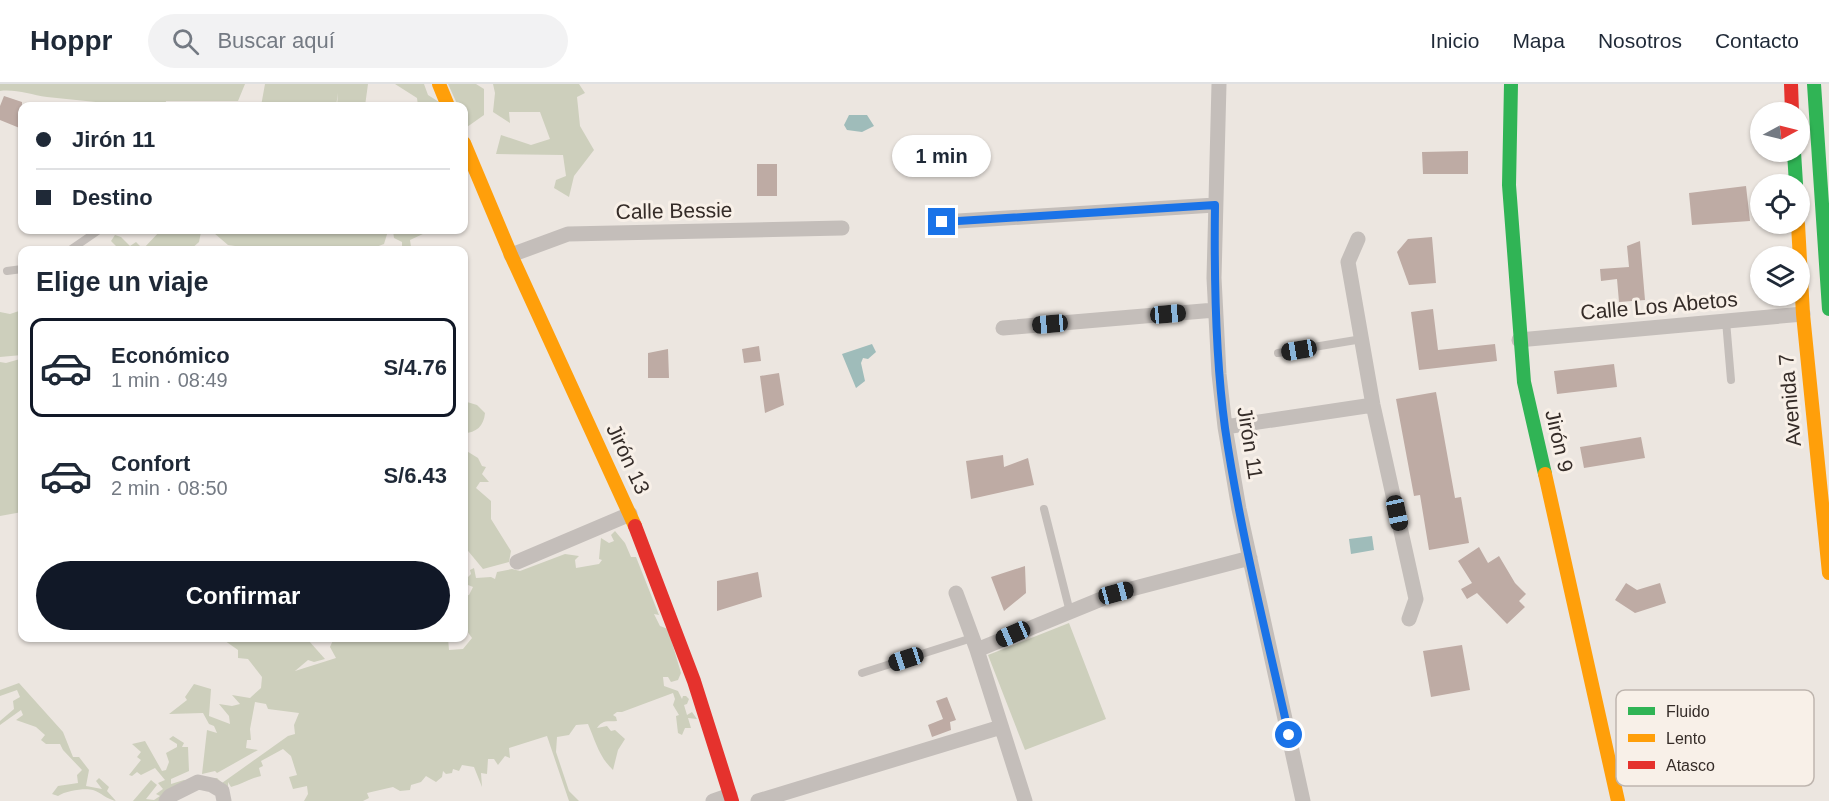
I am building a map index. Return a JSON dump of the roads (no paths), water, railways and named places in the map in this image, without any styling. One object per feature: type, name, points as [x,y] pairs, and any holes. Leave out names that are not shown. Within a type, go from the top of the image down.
[{"type":"street","points":[[439,84],[446,102]]},
{"type":"street","name":"Jirón 11","points":[[1219,84],[1215,205],[1215,310],[1225,427],[1250,558],[1303,801]]},
{"type":"street","name":"Jirón 9","points":[[1510,84],[1509,184],[1519,340],[1524,382],[1618,801]]},
{"type":"street","points":[[1791,84],[1792,102]]},
{"type":"street","points":[[1814,84],[1825,208],[1829,309]]},
{"type":"street","name":"Jirón 13","points":[[468,153],[511,255],[630,514],[694,681],[731,798]]},
{"type":"street","points":[[942,222],[1215,205]]},
{"type":"street","name":"Calle Bessie","points":[[511,255],[568,234],[842,228]]},
{"type":"street","name":"Avenida 7","points":[[1799,234],[1803,314],[1823,458],[1829,573]]},
{"type":"street","points":[[1358,239],[1348,262],[1373,405],[1416,599],[1409,619]]},
{"type":"street","points":[[1003,328],[1215,310]]},
{"type":"street","name":"Calle Los Abetos","points":[[1519,340],[1803,314]]},
{"type":"street","points":[[1225,427],[1373,405]]},
{"type":"street","points":[[517,562],[630,514]]},
{"type":"street","points":[[975,644],[1070,612],[1116,593],[1250,558]]},
{"type":"street","points":[[956,593],[975,644],[1025,801]]},
{"type":"street","points":[[758,801],[1001,727]]},
{"type":"street","points":[[165,801],[170,796],[198,782],[212,785],[222,791],[224,801]]},
{"type":"street","points":[[713,801],[731,798]]},
{"type":"lane","points":[[76,246],[93,234]]},
{"type":"lane","points":[[7,271],[18,270]]},
{"type":"lane","points":[[1726,321],[1731,380]]},
{"type":"lane","points":[[1278,353],[1362,339]]},
{"type":"lane","points":[[1044,509],[1070,612]]},
{"type":"lane","points":[[862,674],[975,644]]},
{"type":"water","points":[[849,115],[867,115],[874,126],[862,132],[847,130],[844,125]]},
{"type":"water","points":[[872,344],[876,352],[868,359],[863,358],[861,363],[865,381],[856,388],[842,354]]},
{"type":"water","points":[[1372,536],[1374,550],[1351,554],[1349,539]]}]
